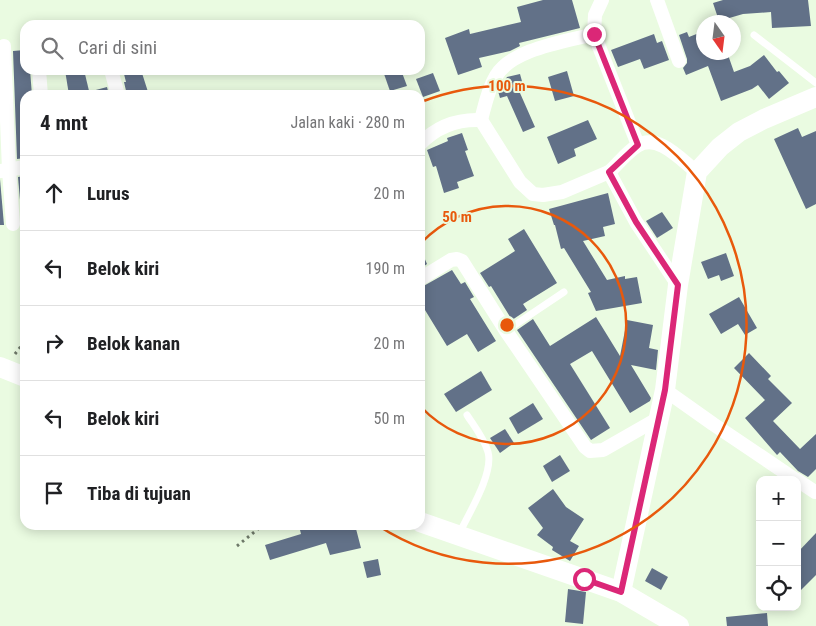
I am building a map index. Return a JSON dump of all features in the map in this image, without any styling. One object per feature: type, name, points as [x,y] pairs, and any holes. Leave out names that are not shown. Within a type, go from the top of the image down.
[{"type":"street","points":[[602,0],[595,15],[594,34],[638,145]]},
{"type":"street","points":[[657,0],[679,60]]},
{"type":"street","points":[[594,34],[522,53],[497,74],[481,120],[520,182],[533,194],[543,196],[562,192],[609,172],[638,145],[654,142],[663,145],[697,172]]},
{"type":"street","points":[[4,46],[5,170],[13,224]]},
{"type":"street","points":[[39,75],[41,90]]},
{"type":"street","points":[[112,75],[117,90]]},
{"type":"street","points":[[621,592],[660,418],[678,285],[697,172],[720,147],[739,132],[816,97]]},
{"type":"street","points":[[425,139],[432,133],[454,122],[467,119],[481,120]]},
{"type":"street","points":[[5,170],[20,168]]},
{"type":"street","points":[[609,172],[636,222],[678,285]]},
{"type":"street","points":[[425,276],[451,260],[462,261],[506,331],[584,447],[590,451],[603,450],[660,418]]},
{"type":"street","points":[[0,367],[20,376]]},
{"type":"street","points":[[665,390],[791,476]]},
{"type":"street","points":[[801,483],[815,492]]},
{"type":"street","points":[[425,524],[621,592],[679,626]]},
{"type":"lane","points":[[754,35],[816,83]]},
{"type":"lane","points":[[506,331],[564,292]]},
{"type":"lane","points":[[458,536],[488,473],[490,460],[485,443],[467,415]]},
{"type":"path","points":[[237,546],[257,530]]},
{"type":"building","points":[[543,0],[572,0],[580,28],[519,43],[520,46],[510,51],[479,58],[482,67],[458,75],[445,38],[469,29],[470,34],[521,22],[517,7]]},
{"type":"building","points":[[723,0],[808,0],[811,26],[772,28],[771,12],[717,15],[713,3]]},
{"type":"building","points":[[687,32],[689,37],[696,34],[696,60],[730,60],[734,72],[750,66],[764,55],[777,72],[779,71],[789,83],[769,99],[758,85],[721,101],[708,66],[686,75],[683,68],[687,63],[687,59],[679,35]]},
{"type":"building","points":[[654,34],[657,43],[662,41],[669,60],[644,69],[640,59],[618,67],[611,50]]},
{"type":"building","points":[[20,50],[20,75],[30,75],[32,90],[20,90],[20,159],[17,159],[13,51]]},
{"type":"building","points":[[567,71],[574,96],[555,101],[548,77]]},
{"type":"building","points":[[433,73],[440,91],[425,96],[425,90],[420,90],[416,79]]},
{"type":"building","points":[[520,74],[525,92],[520,93],[535,127],[523,132],[507,96],[500,98],[498,91],[507,77]]},
{"type":"building","points":[[66,75],[85,75],[89,90],[68,90]]},
{"type":"building","points":[[124,75],[143,75],[147,90],[126,90],[124,82],[126,82]]},
{"type":"building","points":[[384,75],[403,75],[407,86],[390,90]]},
{"type":"building","points":[[107,87],[108,90],[96,90]]},
{"type":"building","points":[[588,120],[597,139],[574,149],[576,156],[558,164],[547,137]]},
{"type":"building","points":[[798,128],[802,137],[816,131],[816,204],[806,209],[774,139]]},
{"type":"building","points":[[462,133],[468,150],[465,151],[474,176],[457,182],[459,188],[444,193],[436,166],[433,167],[427,150],[448,141],[447,138]]},
{"type":"building","points":[[18,177],[20,177],[20,200]]},
{"type":"building","points":[[0,179],[4,225],[0,225]]},
{"type":"building","points":[[608,193],[615,224],[603,227],[605,236],[583,241],[607,280],[625,276],[625,279],[637,277],[642,303],[596,311],[588,293],[591,292],[564,248],[561,249],[549,209]]},
{"type":"building","points":[[662,212],[673,228],[657,238],[646,221]]},
{"type":"building","points":[[524,229],[557,283],[523,304],[527,310],[512,320],[491,286],[489,287],[480,273],[515,251],[508,239]]},
{"type":"building","points":[[726,253],[734,276],[721,281],[719,275],[708,279],[701,262]]},
{"type":"building","points":[[452,270],[461,284],[465,282],[474,297],[470,299],[496,341],[478,352],[467,334],[447,346],[425,310],[425,285]]},
{"type":"building","points":[[739,297],[757,328],[745,335],[738,324],[721,334],[709,314]]},
{"type":"building","points":[[596,317],[620,356],[627,320],[653,325],[649,348],[658,350],[656,370],[631,365],[651,398],[650,401],[630,413],[592,351],[570,364],[610,428],[591,440],[517,330],[533,319],[550,346]]},
{"type":"building","points":[[749,353],[771,376],[768,379],[792,403],[773,421],[800,449],[816,434],[816,469],[808,477],[798,471],[780,452],[777,455],[745,418],[765,400],[734,368]]},
{"type":"building","points":[[481,371],[492,390],[456,412],[444,394]]},
{"type":"building","points":[[533,403],[543,419],[518,434],[509,418]]},
{"type":"building","points":[[505,429],[514,443],[500,453],[490,438]]},
{"type":"building","points":[[560,455],[570,471],[552,482],[543,466]]},
{"type":"building","points":[[553,489],[566,507],[584,519],[570,541],[579,546],[570,561],[552,550],[553,547],[537,535],[543,528],[528,508]]},
{"type":"building","points":[[300,530],[356,530],[361,548],[330,555],[326,543],[270,560],[265,545],[301,534]]},
{"type":"building","points":[[816,533],[816,575],[801,590],[801,566],[801,549]]},
{"type":"building","points":[[378,559],[381,575],[367,578],[363,562]]},
{"type":"building","points":[[652,568],[668,577],[661,590],[645,581]]},
{"type":"building","points":[[568,589],[586,592],[583,624],[565,622]]},
{"type":"building","points":[[767,613],[768,626],[727,626],[726,617]]},
{"type":"route","points":[[584,579],[621,592],[660,418],[678,285],[636,222],[609,172],[638,145],[594,34]]}]
